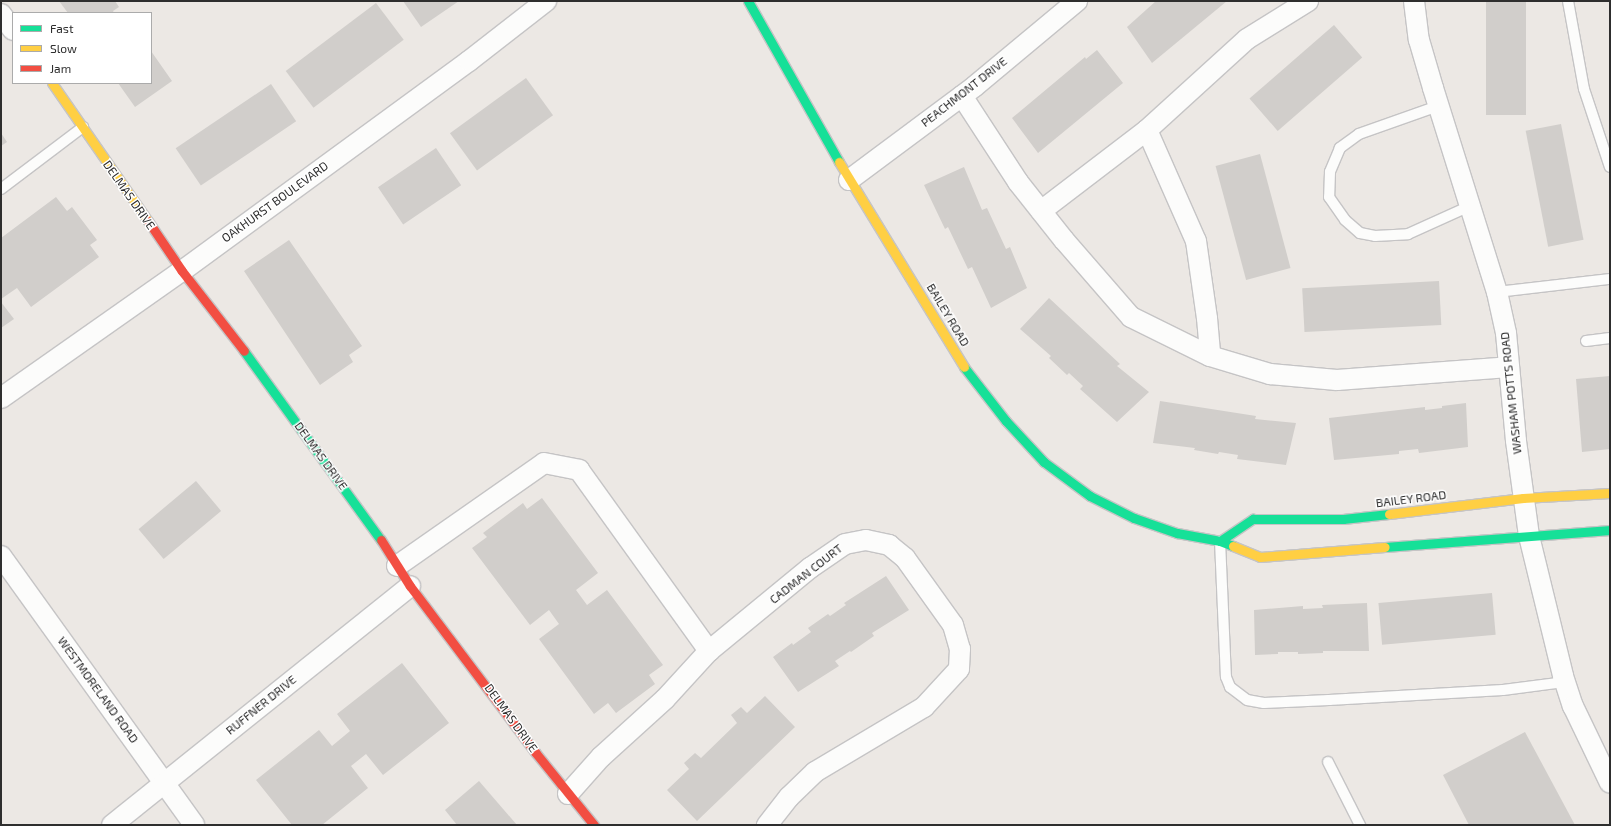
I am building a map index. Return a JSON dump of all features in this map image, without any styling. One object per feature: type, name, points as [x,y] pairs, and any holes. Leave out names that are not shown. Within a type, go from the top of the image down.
[{"type":"street","name":"OAKHURST BOULEVARD","points":[[1,398],[182,271],[469,61],[546,1]]},
{"type":"street","name":"BAILEY ROAD","points":[[748,1],[849,180],[970,376],[1006,421],[1044,462],[1090,496],[1134,518],[1176,533],[1220,541],[1260,557],[1610,530]]},
{"type":"street","name":"PEACHMONT DRIVE","points":[[849,180],[962,96],[1077,1]]},
{"type":"street","points":[[1041,211],[1147,130],[1247,39],[1308,1]]},
{"type":"street","name":"WASHAM POTTS ROAD","points":[[1414,1],[1419,40],[1438,106],[1497,292],[1506,332],[1523,498],[1529,536],[1565,682],[1573,706],[1610,783]]},
{"type":"street","points":[[1,14],[12,29]]},
{"type":"street","name":"DELMAS DRIVE","points":[[53,84],[84,127],[115,177],[182,271],[227,327],[377,534],[410,586],[568,794],[594,825]]},
{"type":"street","points":[[962,96],[1018,182],[1131,317],[1210,356],[1270,374],[1337,380],[1509,366]]},
{"type":"street","points":[[1147,130],[1196,241],[1207,318],[1210,356]]},
{"type":"street","points":[[397,566],[544,463],[579,470],[709,651]]},
{"type":"street","name":"BAILEY ROAD","points":[[1220,541],[1253,519],[1343,519],[1523,498],[1610,493]]},
{"type":"street","name":"CADMAN COURT","points":[[568,794],[601,757],[664,699],[709,651],[810,568],[846,544],[866,540],[889,545],[905,558],[953,625],[960,649],[959,669],[941,691],[924,707],[815,772],[789,797],[767,825]]},
{"type":"street","name":"WESTMORELAND ROAD","points":[[1,556],[194,825]]},
{"type":"street","name":"RUFFNER DRIVE","points":[[112,825],[410,586]]},
{"type":"lane","points":[[1568,1],[1584,89],[1610,167]]},
{"type":"lane","points":[[1438,106],[1359,134],[1340,148],[1330,172],[1329,197],[1345,220],[1360,233],[1375,236],[1408,234],[1470,206]]},
{"type":"lane","points":[[1,189],[84,127]]},
{"type":"lane","points":[[1497,292],[1610,280]]},
{"type":"lane","points":[[1586,341],[1610,338]]},
{"type":"lane","points":[[1220,541],[1226,677],[1230,687],[1247,700],[1264,704],[1503,690],[1565,682]]},
{"type":"lane","points":[[1328,762],[1360,825]]},
{"type":"building","points":[[59,1],[115,1],[119,7],[114,12],[67,12]]},
{"type":"building","points":[[403,1],[459,1],[421,27]]},
{"type":"building","points":[[1156,1],[1227,1],[1152,63],[1127,27]]},
{"type":"building","points":[[1486,1],[1526,1],[1526,115],[1486,115]]},
{"type":"building","points":[[376,3],[404,40],[313,108],[286,71]]},
{"type":"building","points":[[1334,25],[1362,57],[1278,131],[1249,98]]},
{"type":"building","points":[[1097,50],[1123,83],[1038,153],[1012,118],[1085,57],[1086,59]]},
{"type":"building","points":[[152,52],[172,81],[135,107],[119,84],[152,84]]},
{"type":"building","points":[[526,78],[553,115],[477,170],[450,133]]},
{"type":"building","points":[[271,84],[296,121],[201,186],[176,148]]},
{"type":"building","points":[[1561,124],[1584,240],[1548,247],[1526,131]]},
{"type":"building","points":[[1,133],[7,142],[1,146]]},
{"type":"building","points":[[436,148],[461,185],[403,224],[378,187]]},
{"type":"building","points":[[1260,154],[1291,268],[1246,280],[1216,166]]},
{"type":"building","points":[[964,167],[982,210],[987,208],[1006,249],[1010,247],[1027,288],[991,308],[972,267],[968,269],[948,227],[945,229],[924,185]]},
{"type":"building","points":[[56,197],[67,211],[72,207],[97,240],[90,245],[99,257],[31,307],[17,288],[1,299],[1,238]]},
{"type":"building","points":[[289,240],[362,346],[349,355],[353,362],[320,385],[244,271]]},
{"type":"building","points":[[1439,281],[1441,325],[1304,332],[1302,288]]},
{"type":"building","points":[[1049,298],[1120,364],[1117,366],[1149,392],[1117,422],[1080,389],[1083,386],[1069,373],[1067,375],[1049,358],[1051,356],[1020,329]]},
{"type":"building","points":[[1,302],[14,319],[1,328]]},
{"type":"building","points":[[1610,376],[1610,449],[1582,452],[1576,379]]},
{"type":"building","points":[[1160,401],[1256,416],[1255,419],[1296,423],[1286,465],[1237,459],[1238,455],[1219,452],[1218,454],[1194,450],[1195,448],[1153,443]]},
{"type":"building","points":[[1466,403],[1468,447],[1419,453],[1418,449],[1399,451],[1399,454],[1334,460],[1329,418],[1425,407],[1425,410]]},
{"type":"building","points":[[196,481],[221,511],[164,559],[139,529]]},
{"type":"building","points":[[542,498],[598,573],[576,590],[587,605],[607,590],[663,665],[649,675],[655,684],[616,713],[608,703],[594,714],[539,639],[559,624],[549,610],[530,625],[472,548],[487,537],[483,533],[523,503],[527,509]]},
{"type":"building","points":[[886,576],[909,610],[872,633],[874,636],[835,661],[839,666],[798,692],[773,657],[792,643],[793,645],[811,632],[808,628],[828,614],[830,616],[846,605],[844,603]]},
{"type":"building","points":[[1492,593],[1496,635],[1382,645],[1378,603]]},
{"type":"building","points":[[1367,603],[1369,651],[1323,651],[1323,653],[1298,654],[1298,652],[1278,652],[1278,654],[1255,655],[1254,610],[1303,606],[1303,609],[1323,608],[1322,605]]},
{"type":"building","points":[[402,663],[449,723],[383,775],[366,754],[351,766],[368,788],[322,825],[292,825],[256,780],[319,730],[332,746],[350,731],[337,714]]},
{"type":"building","points":[[765,696],[795,727],[697,821],[667,790],[689,769],[684,763],[695,753],[701,758],[737,723],[731,715],[741,707],[747,713]]},
{"type":"building","points":[[1525,732],[1575,825],[1469,825],[1443,775]]},
{"type":"building","points":[[479,781],[517,825],[457,825],[445,810]]},
{"type":"traffic: fast","points":[[748,1],[839,162]]},
{"type":"traffic: fast","points":[[244,351],[381,540]]},
{"type":"traffic: fast","points":[[964,367],[1006,421],[1044,462],[1090,496],[1134,518],[1177,533],[1220,541],[1233,546]]},
{"type":"traffic: fast","points":[[1220,541],[1253,519],[1343,519],[1389,514]]},
{"type":"traffic: fast","points":[[1385,547],[1610,530]]},
{"type":"traffic: slow","points":[[53,84],[148,221]]},
{"type":"traffic: slow","points":[[839,162],[964,367]]},
{"type":"traffic: slow","points":[[1389,514],[1523,498],[1610,493]]},
{"type":"traffic: slow","points":[[1233,546],[1260,557],[1385,547]]},
{"type":"traffic: jam","points":[[148,221],[182,271],[244,351]]},
{"type":"traffic: jam","points":[[381,540],[410,586],[535,752],[594,825]]}]
